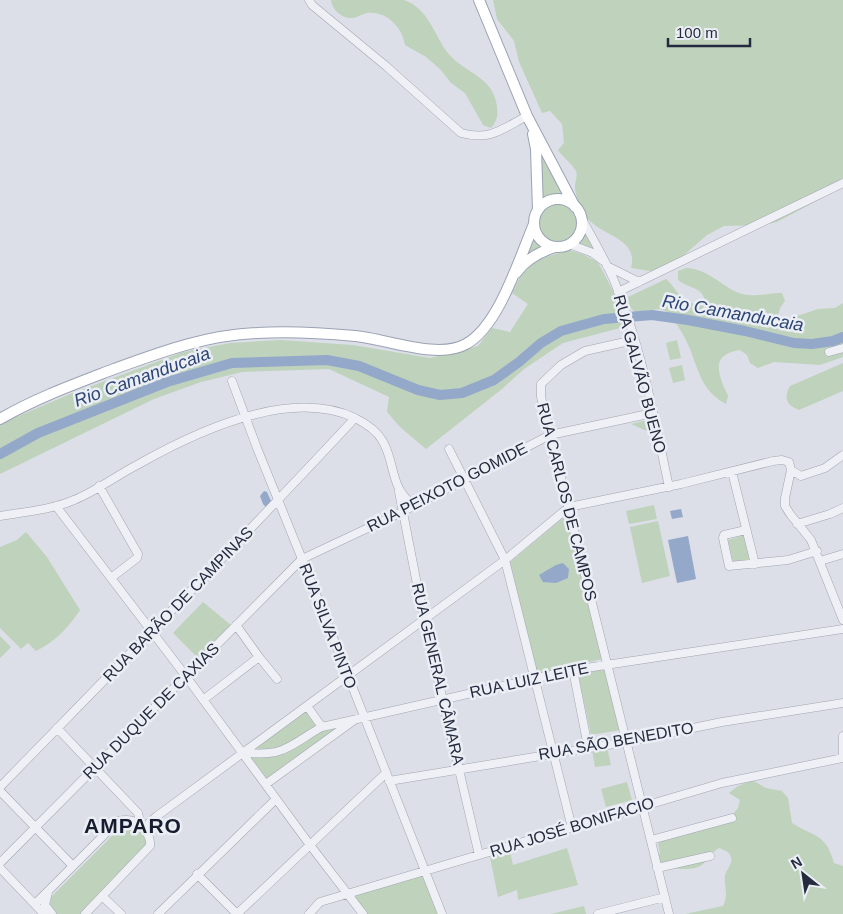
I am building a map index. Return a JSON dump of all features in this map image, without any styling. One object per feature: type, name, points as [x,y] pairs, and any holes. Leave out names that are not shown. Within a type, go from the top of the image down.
[{"type":"main road","points":[[478,0],[529,120],[577,210],[581,228],[579,234],[569,244],[541,252],[529,259],[511,280]]},
{"type":"main road","points":[[529,120],[536,149],[538,210]]},
{"type":"main road","points":[[0,419],[40,398],[79,382],[171,348],[216,337],[257,333],[340,334],[374,338],[429,350],[452,350],[464,346],[476,338],[486,327],[497,309],[511,280],[538,210],[552,200],[560,200],[568,202],[577,210]]},
{"type":"main road","points":[[534,224],[535,231],[543,242],[555,247]]},
{"type":"street","points":[[309,0],[312,5],[386,66],[461,133],[473,136],[489,135],[529,120]]},
{"type":"street","points":[[618,292],[843,183]]},
{"type":"street","name":"RUA GALVÃO BUENO","points":[[577,210],[606,265],[630,327],[653,413],[669,487]]},
{"type":"street","points":[[569,244],[593,253],[606,265],[639,282]]},
{"type":"street","name":"RUA CARLOS DE CAMPOS","points":[[626,742],[550,435],[541,397],[541,384],[561,365],[585,351],[634,340]]},
{"type":"street","points":[[829,352],[843,348]]},
{"type":"street","name":"RUA SILVA PINTO","points":[[232,381],[347,676],[360,718],[388,777],[442,914]]},
{"type":"street","name":"RUA GENERAL CÂMARA","points":[[0,516],[56,506],[75,500],[182,442],[245,417],[299,408],[340,412],[355,418],[374,431],[382,440],[399,492],[424,620],[479,855]]},
{"type":"street","name":"RUA PEIXOTO GOMIDE","points":[[302,559],[402,512],[550,435],[653,413]]},
{"type":"street","name":"RUA BARÃO DE CAMPINAS","points":[[0,789],[151,630],[278,501],[355,418]]},
{"type":"street","points":[[449,449],[505,560],[572,828]]},
{"type":"street","points":[[792,470],[801,476],[825,468],[843,456]]},
{"type":"street","points":[[85,914],[150,846],[147,832],[149,823],[157,816],[505,560],[569,507],[669,487],[782,460],[789,462],[792,470],[785,498],[786,506],[797,524],[811,540],[843,620]]},
{"type":"street","points":[[732,472],[755,564]]},
{"type":"street","points":[[99,486],[138,554],[137,558],[111,578]]},
{"type":"street","points":[[399,492],[407,501],[415,505]]},
{"type":"street","points":[[56,506],[363,914]]},
{"type":"street","points":[[797,524],[843,508]]},
{"type":"street","points":[[746,530],[724,535],[722,538],[727,564],[731,566],[788,560],[816,551]]},
{"type":"street","points":[[820,560],[843,554]]},
{"type":"street","name":"RUA DUQUE DE CAXIAS","points":[[0,863],[302,559]]},
{"type":"street","points":[[236,625],[277,679]]},
{"type":"street","name":"RUA LUIZ LEITE","points":[[242,752],[278,752],[289,748],[306,735],[322,728],[533,678],[607,664],[843,629]]},
{"type":"street","points":[[203,700],[259,657]]},
{"type":"street","points":[[573,670],[588,747]]},
{"type":"street","name":"RUA SÃO BENEDITO","points":[[388,777],[459,769],[626,742],[722,722],[843,703]]},
{"type":"street","points":[[307,706],[322,728]]},
{"type":"street","points":[[266,784],[360,718]]},
{"type":"street","points":[[57,728],[138,813],[141,825]]},
{"type":"street","points":[[843,736],[843,758]]},
{"type":"street","points":[[626,742],[669,914]]},
{"type":"street","name":"RUA JOSÉ BONIFACIO","points":[[309,914],[320,902],[722,783],[843,758]]},
{"type":"street","points":[[197,874],[237,914],[388,777]]},
{"type":"street","points":[[0,789],[73,866]]},
{"type":"street","points":[[158,914],[276,798]]},
{"type":"street","points":[[650,840],[732,818]]},
{"type":"street","points":[[35,904],[118,821],[134,820],[147,832]]},
{"type":"street","points":[[658,868],[710,856]]},
{"type":"street","points":[[0,868],[44,914]]},
{"type":"street","points":[[48,890],[46,905],[52,914]]},
{"type":"street","points":[[102,896],[121,914]]},
{"type":"street","points":[[598,914],[665,897]]},
{"type":"green space","points":[[331,0],[404,0],[419,9],[430,22],[447,52],[490,88],[495,97],[497,110],[497,118],[491,128],[483,125],[465,93],[451,83],[440,69],[426,57],[405,45],[401,32],[387,17],[381,14],[367,13],[353,18],[345,17],[336,10]]},
{"type":"green space","points":[[493,0],[843,0],[843,187],[777,222],[762,225],[724,226],[707,235],[668,269],[650,271],[631,268],[632,259],[630,251],[619,240],[596,226],[587,218],[582,209],[575,190],[576,171],[558,150],[564,143],[562,124],[550,111],[542,113],[519,62],[514,41],[497,19]]},
{"type":"green space","points":[[541,155],[565,197],[553,196],[542,201]]},
{"type":"green space","points":[[558,204],[565,205],[571,210],[576,216],[576,230],[571,236],[565,241],[558,242],[551,241],[545,236],[540,230],[539,223],[540,216],[545,210],[551,205]]},
{"type":"green space","points":[[585,230],[597,251],[578,243]]},
{"type":"green space","points":[[532,234],[537,242],[544,246],[522,260]]},
{"type":"green space","points":[[569,250],[598,262],[613,291],[624,327],[563,343],[524,369],[502,389],[426,449],[400,427],[387,412],[389,397],[329,369],[242,372],[201,382],[154,399],[0,474],[0,425],[70,394],[183,352],[230,343],[281,340],[353,345],[430,358],[478,346],[492,328],[510,332],[528,304],[512,293],[521,275],[539,259]]},
{"type":"green space","points":[[686,268],[708,274],[739,293],[755,295],[782,293],[785,301],[780,308],[778,316],[785,320],[818,309],[835,308],[843,303],[843,357],[820,365],[774,362],[758,368],[750,363],[747,355],[740,350],[727,354],[722,357],[719,366],[720,378],[728,396],[726,404],[706,387],[686,339],[668,312],[660,309],[635,312],[629,306],[628,297],[666,279],[686,300],[694,304],[706,306],[703,295],[700,292],[678,280],[678,271]]},
{"type":"green space","points":[[677,340],[681,358],[670,360],[666,343]]},
{"type":"green space","points":[[843,363],[843,391],[799,410],[789,404],[787,395],[790,386]]},
{"type":"green space","points":[[682,365],[685,380],[673,383],[669,368]]},
{"type":"green space","points":[[652,419],[656,435],[631,424]]},
{"type":"green space","points":[[654,505],[657,519],[629,524],[626,511]]},
{"type":"green space","points":[[568,514],[603,659],[537,674],[510,562]]},
{"type":"green space","points":[[658,521],[670,576],[642,583],[630,527]]},
{"type":"green space","points":[[26,532],[47,557],[80,610],[61,634],[36,651],[28,643],[21,649],[0,628],[0,547],[17,540]]},
{"type":"green space","points":[[744,535],[751,560],[733,562],[728,540]]},
{"type":"green space","points":[[203,602],[232,626],[198,658],[173,633]]},
{"type":"green space","points":[[0,636],[11,647],[0,658]]},
{"type":"green space","points":[[605,669],[620,730],[591,735],[578,674]]},
{"type":"green space","points":[[307,708],[320,727],[277,751],[252,748]]},
{"type":"green space","points":[[350,722],[267,782],[248,757],[279,753],[322,729]]},
{"type":"green space","points":[[607,747],[611,765],[595,767],[592,750]]},
{"type":"green space","points":[[752,780],[766,788],[782,791],[788,798],[792,823],[823,841],[831,853],[834,863],[843,866],[843,914],[685,914],[723,906],[726,894],[725,876],[731,862],[731,857],[728,852],[719,848],[698,867],[681,869],[663,867],[659,866],[655,857],[660,853],[658,844],[661,840],[732,815],[738,808],[740,800],[729,793],[738,786]]},
{"type":"green space","points":[[627,782],[632,800],[606,807],[601,789]]},
{"type":"green space","points":[[128,825],[141,830],[148,845],[81,914],[55,914],[50,906],[51,897],[122,826]]},
{"type":"green space","points":[[509,847],[513,865],[567,848],[578,885],[518,900],[517,890],[498,897],[489,852]]},
{"type":"green space","points":[[425,871],[443,914],[364,914],[349,895]]},
{"type":"green space","points":[[584,906],[586,914],[551,914]]},
{"type":"water","points":[[264,491],[267,492],[271,501],[266,507],[260,496]]},
{"type":"water","points":[[681,509],[683,517],[672,519],[670,511]]},
{"type":"water","points":[[688,536],[696,579],[677,583],[668,540]]},
{"type":"water","points":[[563,563],[569,569],[568,578],[556,583],[543,582],[539,575]]},
{"type":"waterway","name":"Rio Camanducaia","points":[[0,454],[38,433],[167,382],[232,363],[327,360],[359,366],[418,390],[440,395],[462,393],[494,380],[541,343],[561,331],[604,319],[652,315],[745,331],[794,343],[812,344],[833,341],[843,337]]},
{"type":"district","name":"AMPARO","points":[[133,825]]}]
